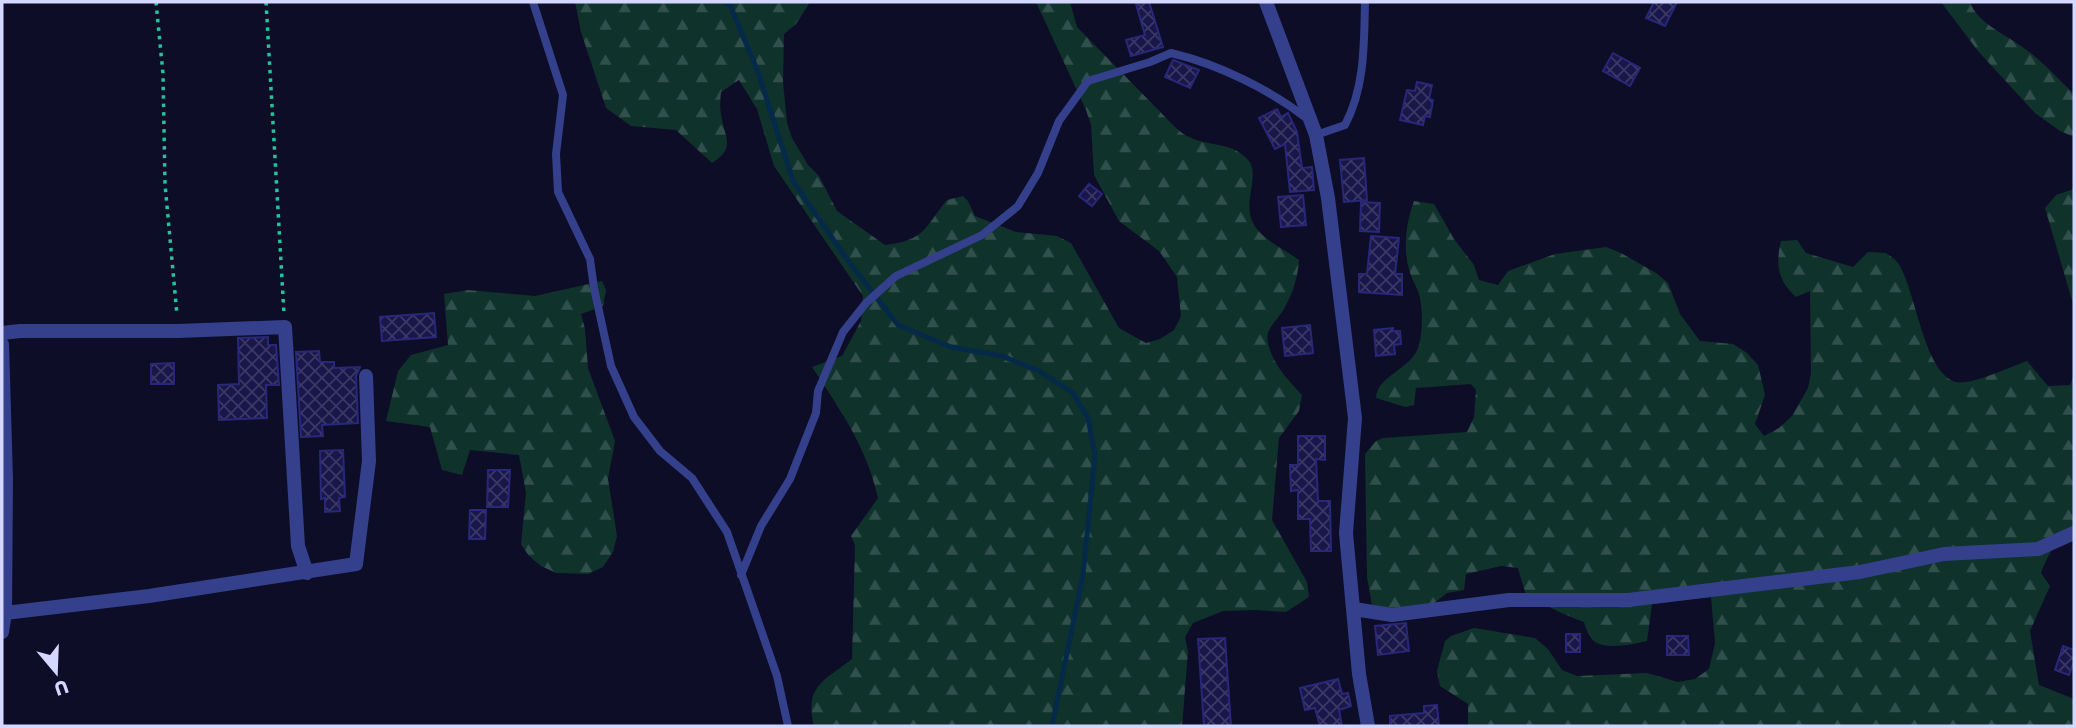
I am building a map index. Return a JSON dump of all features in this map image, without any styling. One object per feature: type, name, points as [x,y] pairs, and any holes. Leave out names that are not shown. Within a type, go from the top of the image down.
[{"type":"street","points":[[1266,2],[1314,128],[1334,234],[1355,418],[1346,533],[1359,674],[1368,726]]},
{"type":"street","points":[[2,333],[285,327],[298,546],[307,573]]},
{"type":"street","points":[[2,344],[6,479],[2,632]]},
{"type":"street","points":[[3,613],[307,573],[356,564],[369,461],[366,376]]},
{"type":"street","points":[[1354,609],[1392,615],[1509,600],[1628,600],[1860,572],[1944,554],[2038,549],[2074,533]]},
{"type":"lane","points":[[533,2],[563,95],[556,154],[558,192],[590,259],[611,366],[634,417],[660,451],[692,478],[727,532],[778,676],[788,726]]},
{"type":"lane","points":[[741,575],[761,526],[790,479],[816,413],[818,391],[843,332],[866,303],[896,276],[982,235],[1018,206],[1038,173],[1059,121],[1088,81],[1171,53],[1220,70],[1283,100],[1314,128],[1345,125],[1353,108],[1363,65],[1365,2]]},
{"type":"path","points":[[156,2],[163,74],[165,184],[178,331]]},
{"type":"path","points":[[266,2],[285,327]]},
{"type":"green space","points":[[575,2],[810,2],[796,24],[784,34],[783,82],[787,123],[792,138],[808,165],[819,176],[837,211],[885,245],[917,236],[947,200],[963,196],[975,216],[1016,232],[1057,236],[1071,243],[1119,328],[1146,343],[1160,339],[1174,330],[1181,316],[1177,277],[1159,251],[1119,221],[1094,175],[1091,125],[1086,110],[1036,2],[1070,2],[1077,27],[1177,129],[1195,139],[1235,150],[1248,160],[1253,173],[1249,206],[1253,223],[1267,239],[1299,260],[1290,296],[1267,339],[1275,361],[1302,395],[1299,411],[1279,438],[1272,520],[1307,582],[1309,597],[1286,612],[1223,611],[1193,623],[1185,637],[1188,652],[1182,726],[814,726],[814,693],[825,679],[852,659],[855,545],[851,536],[878,498],[860,446],[812,367],[842,356],[861,321],[863,296],[774,166],[757,109],[739,80],[721,92],[720,104],[727,142],[724,152],[712,163],[676,130],[631,126],[606,108],[581,32]]},
{"type":"green space","points":[[1941,2],[1970,2],[1980,17],[2034,56],[2073,93],[2074,137],[2060,131],[2035,113],[1978,51]]},
{"type":"green space","points":[[2074,189],[2074,307],[2045,208],[2056,195]]},
{"type":"green space","points":[[1414,201],[1434,204],[1454,239],[1474,265],[1479,280],[1498,285],[1508,271],[1555,254],[1606,247],[1656,273],[1668,283],[1680,314],[1700,341],[1733,344],[1747,353],[1758,365],[1765,395],[1755,424],[1764,436],[1779,428],[1792,416],[1808,388],[1811,373],[1810,291],[1796,297],[1785,285],[1778,265],[1781,241],[1797,240],[1806,253],[1853,267],[1868,252],[1886,253],[1894,259],[1904,275],[1936,363],[1945,375],[1956,382],[1981,378],[2027,361],[2048,386],[2070,385],[2074,375],[2074,525],[2050,552],[2041,573],[2050,586],[2030,631],[2039,685],[2074,699],[2074,726],[1468,726],[1468,704],[1440,686],[1437,671],[1445,641],[1451,636],[1474,628],[1535,638],[1548,649],[1562,670],[1577,676],[1647,673],[1678,682],[1695,679],[1709,669],[1715,643],[1711,597],[1652,604],[1647,641],[1613,646],[1595,642],[1584,622],[1553,609],[1525,592],[1518,568],[1501,566],[1466,574],[1464,590],[1447,593],[1428,608],[1373,611],[1367,577],[1365,454],[1376,441],[1383,438],[1467,432],[1474,417],[1476,390],[1471,384],[1416,388],[1414,405],[1405,407],[1376,398],[1382,383],[1410,360],[1419,345],[1421,303],[1409,269],[1406,249],[1408,224]]},
{"type":"green space","points":[[602,281],[606,290],[603,306],[581,314],[588,368],[615,441],[608,479],[617,536],[613,552],[603,567],[588,574],[556,573],[541,566],[529,556],[521,544],[526,493],[519,455],[470,450],[462,475],[442,470],[430,427],[386,421],[398,371],[411,355],[448,345],[444,294],[468,290],[535,296]]},
{"type":"building","points":[[1149,2],[1163,47],[1131,56],[1126,40],[1145,35],[1136,4]]},
{"type":"building","points":[[1654,2],[1677,2],[1665,26],[1646,18]]},
{"type":"building","points":[[1613,53],[1640,68],[1630,86],[1603,71]]},
{"type":"building","points":[[1173,60],[1199,70],[1190,88],[1165,77]]},
{"type":"building","points":[[1417,82],[1432,85],[1429,99],[1433,100],[1430,117],[1425,116],[1423,125],[1400,120],[1407,90],[1415,91]]},
{"type":"building","points":[[1277,109],[1281,117],[1288,113],[1297,132],[1302,168],[1312,167],[1314,190],[1290,192],[1285,144],[1275,149],[1259,118]]},
{"type":"building","points":[[1364,158],[1367,200],[1344,202],[1340,160]]},
{"type":"building","points":[[1089,184],[1102,194],[1092,206],[1079,196]]},
{"type":"building","points":[[1303,195],[1306,225],[1281,227],[1278,197]]},
{"type":"building","points":[[1361,202],[1380,203],[1379,232],[1360,231]]},
{"type":"building","points":[[1371,236],[1399,238],[1395,274],[1402,274],[1402,295],[1359,292],[1359,274],[1367,274]]},
{"type":"building","points":[[434,313],[436,337],[382,341],[380,317]]},
{"type":"building","points":[[1310,325],[1313,353],[1285,356],[1282,328]]},
{"type":"building","points":[[1393,328],[1393,331],[1400,331],[1401,344],[1394,345],[1395,354],[1376,356],[1374,330]]},
{"type":"building","points":[[268,337],[268,345],[276,345],[279,385],[266,385],[267,418],[219,420],[218,385],[239,384],[238,338]]},
{"type":"building","points":[[319,351],[320,362],[334,362],[334,368],[360,367],[356,376],[358,423],[322,425],[323,436],[301,437],[296,352]]},
{"type":"building","points":[[174,363],[174,384],[151,384],[151,364]]},
{"type":"building","points":[[1298,436],[1325,436],[1325,460],[1316,459],[1318,501],[1330,501],[1331,551],[1311,551],[1310,519],[1298,519],[1298,490],[1291,491],[1290,465],[1298,465]]},
{"type":"building","points":[[343,450],[345,497],[339,498],[340,511],[325,512],[325,498],[321,499],[320,451]]},
{"type":"building","points":[[488,470],[510,470],[508,507],[487,507]]},
{"type":"building","points":[[470,510],[486,510],[485,539],[469,539]]},
{"type":"building","points":[[1406,623],[1409,651],[1378,655],[1375,626]]},
{"type":"building","points":[[1566,634],[1580,634],[1580,652],[1566,652]]},
{"type":"building","points":[[1667,636],[1688,636],[1689,655],[1667,655]]},
{"type":"building","points":[[1225,638],[1231,726],[1204,726],[1198,639]]},
{"type":"building","points":[[2063,646],[2074,650],[2074,661],[2069,675],[2055,670]]},
{"type":"building","points":[[1338,679],[1342,694],[1348,693],[1351,706],[1339,710],[1342,726],[1320,726],[1315,708],[1305,710],[1300,688]]},
{"type":"building","points":[[1437,705],[1439,726],[1390,726],[1390,716],[1424,713],[1424,706]]},
{"type":"waterway","points":[[724,2],[730,5],[758,72],[793,181],[846,258],[898,325],[951,347],[1002,356],[1039,371],[1073,393],[1088,418],[1095,455],[1083,575],[1052,726]]}]
